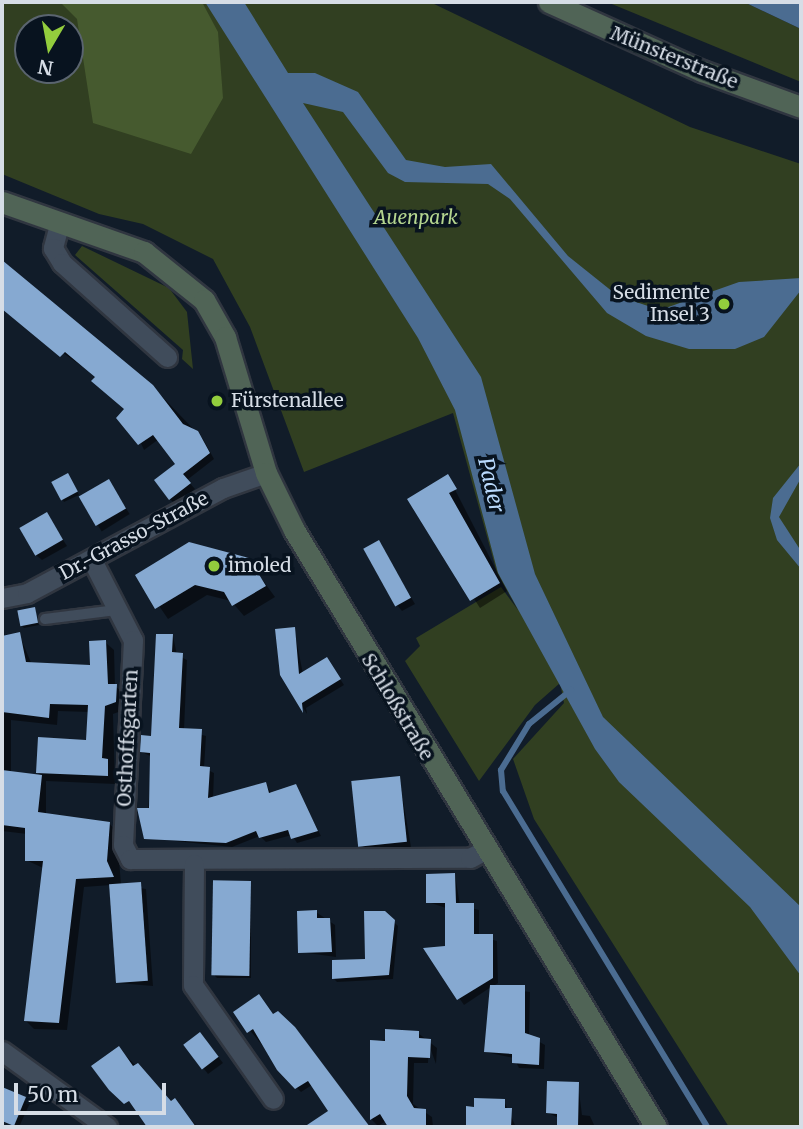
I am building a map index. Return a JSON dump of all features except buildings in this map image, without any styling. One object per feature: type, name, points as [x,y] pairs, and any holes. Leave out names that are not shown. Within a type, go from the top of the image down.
[{"type":"street","name":"Münsterstraße","points":[[549,2],[702,71],[801,107]]},
{"type":"street","points":[[2,202],[59,225],[53,248],[62,264],[167,357]]},
{"type":"street","name":"Schloßstraße","points":[[59,225],[130,245],[174,272],[204,300],[225,337],[267,473],[320,577],[483,851],[656,1127]]},
{"type":"street","name":"Dr.-Grasso-Straße","points":[[2,598],[27,593],[230,485],[267,473]]},
{"type":"street","name":"Osthoffsgarten","points":[[92,560],[118,604],[133,640],[123,845],[130,859],[145,863],[194,864],[470,858],[483,851]]},
{"type":"street","points":[[194,864],[193,985],[273,1099]]},
{"type":"street","points":[[2,1051],[107,1127]]},
{"type":"lane","points":[[45,619],[108,611],[118,604]]},
{"type":"green space","name":"Auenpark","points":[[2,2],[430,2],[690,127],[801,164],[801,1127],[729,1127],[534,819],[513,759],[564,703],[560,683],[535,705],[479,781],[405,661],[420,646],[416,638],[501,587],[518,610],[497,573],[453,413],[304,472],[250,327],[213,259],[143,224],[99,214],[2,174]]},
{"type":"green space","points":[[60,2],[202,2],[218,32],[223,98],[191,154],[93,123],[84,64],[84,14],[72,14]]},
{"type":"green space","points":[[607,2],[744,2],[801,29],[801,82]]},
{"type":"green space","points":[[82,246],[169,288],[187,312],[193,369],[182,359],[183,350],[75,255]]},
{"type":"water","name":"Pader","points":[[205,2],[244,2],[288,73],[315,73],[358,92],[406,160],[445,167],[491,164],[568,256],[618,296],[660,310],[739,282],[801,278],[801,290],[764,337],[735,349],[689,349],[646,336],[607,313],[510,199],[488,184],[405,182],[388,173],[343,112],[303,103],[481,377],[535,574],[603,717],[801,907],[801,976],[750,907],[619,782],[595,749],[498,573],[455,410],[418,338]]},
{"type":"water","points":[[744,2],[801,2],[801,29]]},
{"type":"water","points":[[801,463],[801,478],[779,517],[801,551],[801,569],[777,540],[770,518],[773,498]]},
{"type":"waterway","points":[[571,690],[529,724],[501,770],[503,791],[707,1127]]},
{"type":"place","name":"Sedimente Insel 3","points":[[724,304]]},
{"type":"place","name":"Fürstenallee","points":[[217,401]]},
{"type":"place","name":"imoled","points":[[214,566]]}]
